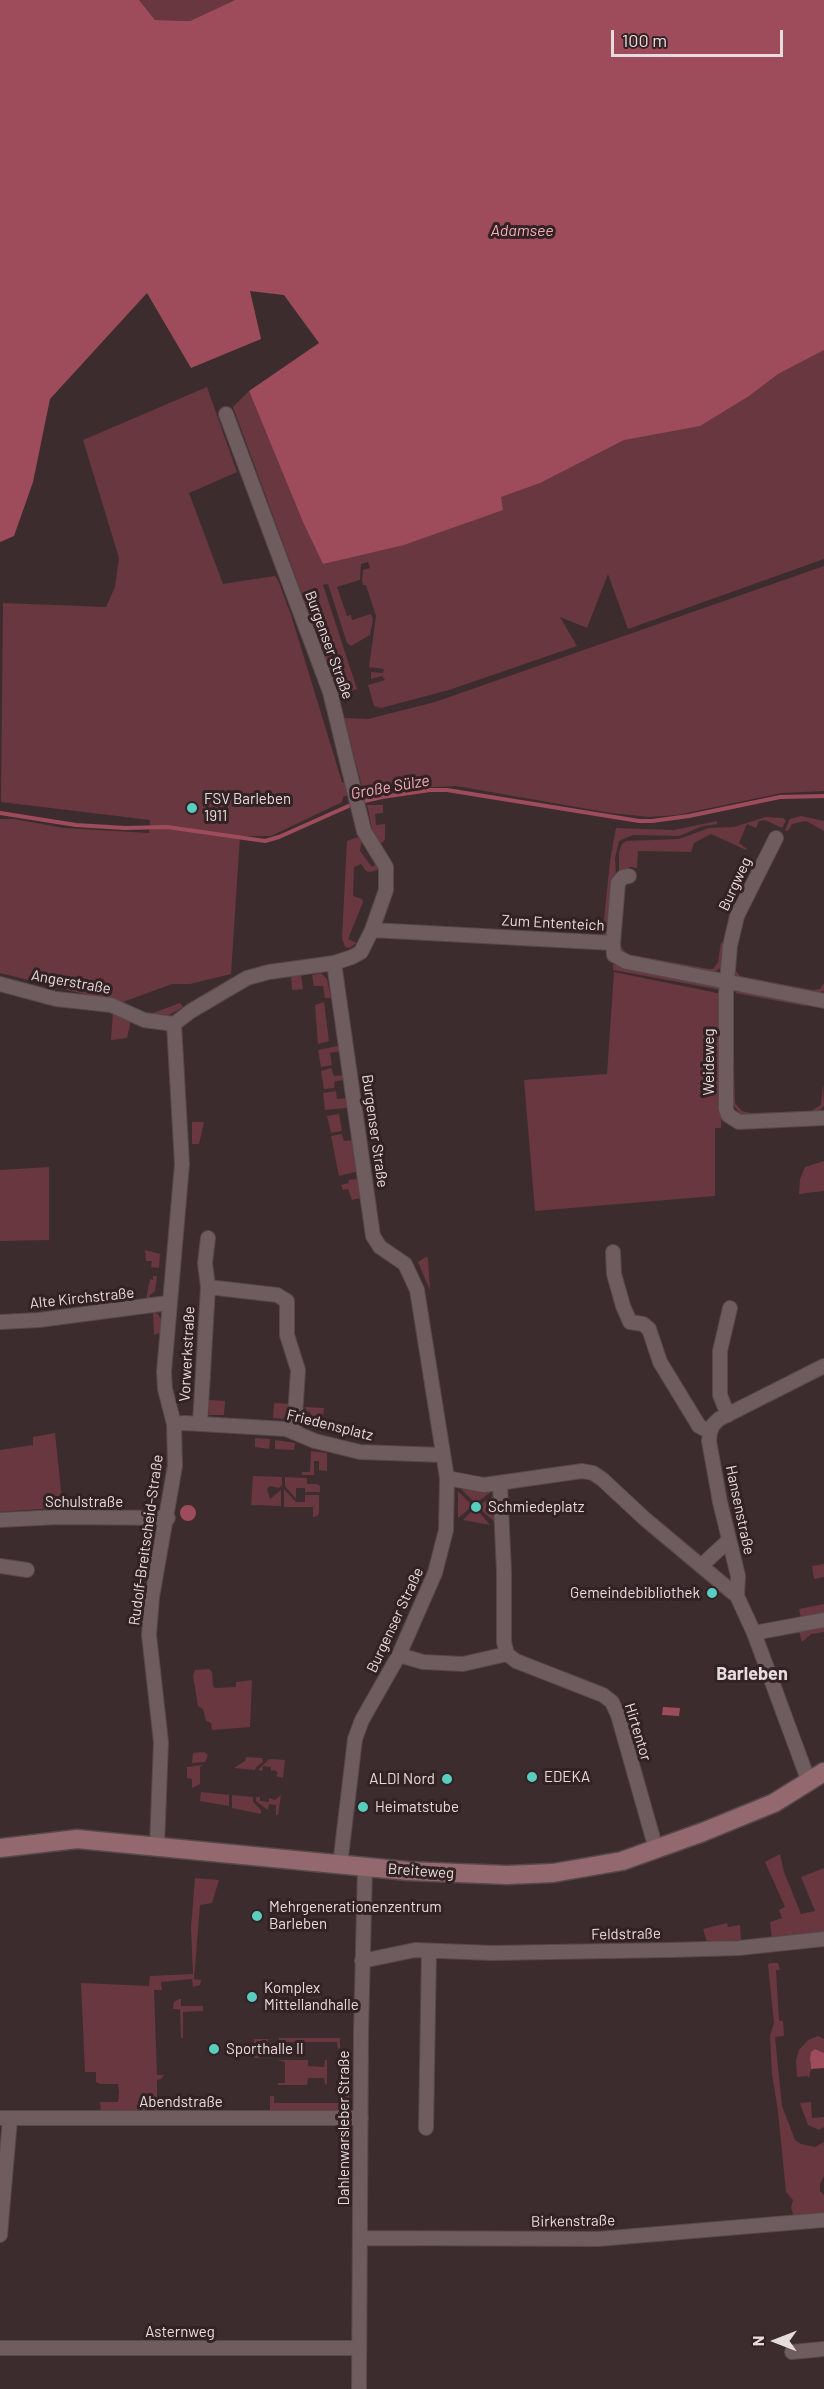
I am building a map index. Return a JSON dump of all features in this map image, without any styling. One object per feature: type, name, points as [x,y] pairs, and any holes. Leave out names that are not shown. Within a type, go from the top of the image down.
[{"type":"street","name":"Burgenser Straße","points":[[226,414],[330,692],[366,834],[383,860],[387,877],[384,899],[361,952],[334,963],[373,1236],[380,1247],[405,1264],[417,1290],[447,1478],[447,1523],[441,1555],[425,1599],[399,1655],[355,1739],[340,1865]]},
{"type":"street","name":"Burgweg","points":[[727,982],[730,946],[737,916],[776,838]]},
{"type":"street","points":[[613,943],[618,883],[623,877],[629,876]]},
{"type":"street","name":"Zum Ententeich","points":[[372,930],[613,943],[614,955],[627,962],[824,1001]]},
{"type":"street","points":[[174,1024],[190,1011],[246,978],[269,972],[334,963]]},
{"type":"street","name":"Weideweg","points":[[727,982],[726,1109],[728,1115],[739,1122],[824,1118]]},
{"type":"street","name":"Angerstraße","points":[[0,984],[56,999],[111,1005],[144,1020],[174,1024]]},
{"type":"street","name":"Rudolf-Breitscheid-Straße","points":[[157,1846],[161,1742],[148,1635],[152,1597],[168,1518],[175,1466],[174,1424],[165,1389],[164,1372],[168,1304],[182,1164],[174,1024]]},
{"type":"street","name":"Vorwerkstraße","points":[[200,1424],[208,1287],[206,1263],[208,1238]]},
{"type":"street","points":[[613,1252],[614,1274],[630,1322],[643,1324],[649,1329],[660,1362],[699,1425],[710,1432],[713,1425],[728,1415],[824,1366]]},
{"type":"street","name":"Vorwerkstraße","points":[[208,1287],[277,1295],[287,1301],[286,1335],[298,1370],[294,1432]]},
{"type":"street","name":"Alte Kirchstraße","points":[[0,1322],[59,1318],[168,1304]]},
{"type":"street","points":[[728,1415],[720,1395],[720,1351],[730,1308]]},
{"type":"street","name":"Friedensplatz","points":[[174,1424],[286,1429],[315,1441],[372,1453],[442,1455]]},
{"type":"street","name":"Hansenstraße","points":[[710,1432],[715,1480],[738,1576],[737,1596]]},
{"type":"street","points":[[447,1478],[484,1485],[561,1473],[582,1471],[593,1473],[737,1596],[817,1777]]},
{"type":"street","points":[[399,1655],[423,1662],[463,1664],[507,1653],[504,1642],[500,1484]]},
{"type":"street","name":"Schulstraße","points":[[0,1520],[58,1517],[168,1518]]},
{"type":"street","points":[[702,1565],[729,1540]]},
{"type":"street","points":[[0,1566],[27,1570]]},
{"type":"street","points":[[754,1633],[824,1620]]},
{"type":"street","name":"Hirtentor","points":[[507,1653],[516,1661],[603,1695],[612,1702],[618,1715],[656,1849]]},
{"type":"street","name":"Breiteweg","points":[[0,1848],[77,1839],[365,1867],[482,1874],[553,1873],[599,1866],[656,1849],[760,1809],[817,1777]]},
{"type":"street","name":"Dahlenwarsleber Straße","points":[[359,2389],[365,1867]]},
{"type":"street","name":"Feldstraße","points":[[363,1960],[403,1952],[492,1953],[728,1948],[824,1939]]},
{"type":"street","points":[[426,2128],[429,1951]]},
{"type":"street","name":"Abendstraße","points":[[5,2119],[361,2118]]},
{"type":"street","points":[[0,2235],[5,2119]]},
{"type":"street","name":"Birkenstraße","points":[[360,2238],[598,2239],[824,2220]]},
{"type":"street","name":"Asternweg","points":[[0,2348],[359,2348]]},
{"type":"street","points":[[792,2352],[824,2349]]},
{"type":"shaded area","points":[[139,0],[235,0],[190,21],[155,20]]},
{"type":"shaded area","points":[[824,324],[824,559],[628,629],[608,574],[587,628],[560,617],[577,646],[449,690],[381,708],[374,706],[368,685],[385,680],[382,676],[371,679],[371,672],[383,673],[384,669],[369,667],[376,616],[366,585],[363,585],[362,580],[363,570],[370,568],[368,562],[361,564],[360,580],[337,587],[347,616],[351,615],[352,620],[371,614],[373,619],[370,635],[351,646],[347,643],[328,584],[323,585],[357,689],[339,695],[233,407],[249,391],[303,521]]},
{"type":"shaded area","name":"FSV Barleben 1911","points":[[207,387],[237,472],[189,493],[223,584],[275,576],[278,580],[348,795],[343,797],[342,802],[271,836],[240,836],[231,974],[190,984],[172,984],[120,1003],[0,973],[0,819],[14,819],[64,828],[149,833],[150,820],[1,802],[3,603],[106,607],[115,587],[119,558],[83,440]]},
{"type":"shaded area","points":[[824,566],[824,791],[782,793],[677,815],[649,817],[611,813],[456,786],[415,788],[365,798],[344,718],[368,719],[435,702]]},
{"type":"shaded area","points":[[367,805],[383,805],[383,813],[375,814],[376,825],[385,824],[385,839],[382,843],[374,838]]},
{"type":"shaded area","points":[[801,816],[824,821],[824,831],[806,821],[792,824],[788,831],[785,830],[790,819]]},
{"type":"shaded area","points":[[766,817],[783,818],[786,821],[782,828],[765,820],[759,821],[756,828],[747,824],[739,843],[746,850],[711,834],[694,843],[691,852],[638,851],[637,868],[631,867],[619,871],[619,852],[626,841],[679,839],[709,828],[734,827]]},
{"type":"shaded area","points":[[717,821],[717,824],[703,826],[679,836],[633,835],[619,841],[615,858],[616,876],[610,937],[602,939],[610,861],[616,828],[674,830]]},
{"type":"shaded area","points":[[358,837],[362,839],[360,851],[372,867],[376,864],[380,866],[380,869],[370,872],[366,871],[361,864],[354,867],[353,896],[362,899],[363,902],[348,939],[357,943],[349,948],[345,947],[342,938],[347,841]]},
{"type":"shaded area","points":[[721,942],[725,945],[722,967],[713,973],[632,958],[620,952],[620,946],[627,954],[713,969],[718,962]]},
{"type":"shaded area","points":[[733,956],[736,956],[736,971],[740,976],[813,990],[820,989],[824,983],[824,991],[817,993],[738,977],[734,973]]},
{"type":"shaded area","points":[[613,964],[716,985],[721,990],[613,970]]},
{"type":"shaded area","points":[[614,972],[722,994],[721,1128],[715,1128],[715,1196],[535,1211],[524,1080],[607,1074]]},
{"type":"shaded area","points":[[321,973],[327,979],[331,998],[325,998],[323,986],[314,986],[312,975]]},
{"type":"shaded area","points":[[301,975],[303,989],[292,990],[291,977]]},
{"type":"shaded area","points":[[740,990],[806,1002],[805,1006],[735,993]]},
{"type":"shaded area","points":[[324,1002],[329,1041],[318,1044],[315,1005]]},
{"type":"shaded area","points":[[180,1003],[183,1007],[169,1015],[150,1014]]},
{"type":"shaded area","points":[[113,1012],[131,1020],[127,1038],[111,1040]]},
{"type":"shaded area","points":[[338,1046],[341,1051],[330,1053],[332,1065],[321,1067],[318,1050]]},
{"type":"shaded area","points":[[730,1062],[734,1062],[735,1103],[742,1111],[750,1113],[811,1111],[821,1105],[823,1084],[824,1106],[817,1113],[747,1117],[740,1114],[731,1102]]},
{"type":"shaded area","points":[[331,1068],[334,1076],[344,1075],[345,1080],[335,1081],[334,1088],[324,1089],[321,1071]]},
{"type":"shaded area","points":[[336,1091],[337,1099],[348,1098],[349,1105],[346,1108],[325,1110],[323,1093]]},
{"type":"shaded area","points":[[339,1114],[342,1131],[331,1133],[327,1116]]},
{"type":"shaded area","points":[[192,1122],[204,1122],[199,1144],[192,1144]]},
{"type":"shaded area","points":[[342,1134],[344,1141],[355,1140],[359,1171],[339,1176],[331,1136]]},
{"type":"shaded area","points":[[824,1161],[824,1191],[799,1194],[800,1179],[805,1167]]},
{"type":"shaded area","points":[[49,1167],[49,1240],[0,1241],[0,1170]]},
{"type":"shaded area","points":[[348,1180],[360,1180],[363,1197],[352,1200],[348,1189],[343,1190],[341,1185],[349,1183]]},
{"type":"shaded area","points":[[145,1250],[160,1254],[159,1268],[151,1267],[152,1261],[146,1261]]},
{"type":"shaded area","points":[[428,1258],[430,1290],[418,1262]]},
{"type":"shaded area","points":[[153,1276],[157,1276],[155,1291],[150,1295],[149,1300],[146,1300],[150,1279],[153,1280]]},
{"type":"shaded area","points":[[153,1312],[158,1314],[162,1322],[162,1332],[154,1335]]},
{"type":"shaded area","points":[[209,1400],[225,1401],[224,1415],[209,1415]]},
{"type":"shaded area","points":[[274,1403],[289,1404],[288,1419],[273,1418]]},
{"type":"shaded area","points":[[305,1407],[324,1408],[321,1432],[309,1416],[311,1414]]},
{"type":"shaded area","points":[[55,1433],[62,1500],[52,1500],[53,1508],[0,1512],[0,1450],[33,1445],[33,1437]]},
{"type":"shaded area","points":[[255,1438],[270,1439],[269,1449],[255,1447]]},
{"type":"shaded area","points":[[275,1440],[295,1443],[294,1450],[275,1449]]},
{"type":"shaded area","points":[[311,1451],[327,1453],[327,1471],[319,1470],[319,1461],[314,1461],[314,1475],[302,1475],[302,1472],[310,1472]]},
{"type":"shaded area","points":[[253,1476],[282,1477],[282,1485],[279,1488],[270,1486],[267,1489],[270,1499],[281,1490],[281,1506],[251,1505]]},
{"type":"shaded area","points":[[285,1477],[307,1478],[307,1484],[320,1486],[320,1492],[305,1492],[305,1488],[296,1488],[296,1499],[285,1486]]},
{"type":"shaded area","points":[[284,1489],[296,1502],[305,1502],[305,1495],[319,1495],[317,1516],[313,1517],[313,1507],[284,1507]]},
{"type":"shaded area","points":[[461,1489],[491,1492],[479,1501],[473,1501]]},
{"type":"shaded area","points":[[458,1491],[470,1503],[470,1508],[458,1518]]},
{"type":"shaded area","points":[[495,1495],[495,1522],[481,1510],[481,1504]]},
{"type":"shaded area","points":[[471,1512],[480,1513],[490,1525],[463,1520]]},
{"type":"shaded area","points":[[824,1564],[824,1577],[814,1579],[812,1566]]},
{"type":"shaded area","points":[[824,1604],[824,1614],[801,1618],[799,1609]]},
{"type":"shaded area","points":[[824,1627],[824,1632],[811,1634],[802,1642],[799,1631]]},
{"type":"shaded area","points":[[209,1669],[212,1672],[215,1688],[236,1687],[236,1682],[252,1680],[250,1727],[212,1730],[211,1723],[206,1721],[203,1709],[198,1706],[193,1676],[195,1670]]},
{"type":"shaded area","points":[[204,1752],[208,1755],[205,1762],[192,1763],[193,1753]]},
{"type":"shaded area","points":[[246,1757],[262,1758],[263,1762],[255,1770],[234,1768],[245,1761]]},
{"type":"shaded area","points":[[269,1759],[285,1760],[283,1778],[276,1776],[278,1773],[275,1770],[271,1771],[271,1767],[263,1766],[262,1771],[258,1770]]},
{"type":"shaded area","points":[[203,1765],[200,1767],[200,1784],[192,1788],[192,1779],[187,1778],[187,1767]]},
{"type":"shaded area","points":[[201,1792],[229,1795],[229,1806],[200,1801]]},
{"type":"shaded area","points":[[232,1795],[253,1797],[253,1802],[261,1810],[261,1814],[232,1808]]},
{"type":"shaded area","points":[[281,1795],[278,1815],[276,1815],[276,1805],[269,1804],[268,1810],[256,1801],[256,1797],[260,1797],[260,1801],[269,1802],[269,1798],[275,1800]]},
{"type":"shaded area","points":[[780,1854],[784,1872],[801,1914],[815,1911],[801,1877],[824,1868],[824,1933],[772,1939],[770,1922],[782,1918],[779,1910],[785,1907],[765,1862]]},
{"type":"shaded area","points":[[195,1878],[219,1880],[212,1903],[200,1905],[194,1979],[201,1980],[200,1985],[193,1987],[192,1979],[161,1982],[162,1990],[154,1990],[157,2075],[164,2075],[157,2080],[157,2111],[101,2111],[100,2102],[118,2102],[118,2084],[100,2084],[96,2082],[96,2072],[85,2072],[81,1983],[149,1986],[150,1976],[193,1974],[191,1928]]},
{"type":"shaded area","points":[[727,1923],[728,1927],[740,1925],[741,1940],[707,1942],[703,1929]]},
{"type":"shaded area","points":[[778,1963],[780,1970],[776,1970],[779,2021],[783,2021],[784,2036],[775,2037],[782,2106],[795,2140],[815,2147],[824,2142],[824,2176],[820,2184],[820,2191],[824,2195],[824,2214],[794,2216],[791,2208],[793,2200],[786,2192],[772,2074],[770,2036],[774,2023],[768,1965]]},
{"type":"shaded area","points":[[181,1999],[181,2006],[203,2006],[203,2011],[183,2012],[183,2038],[181,2038],[180,2009],[173,2009],[174,2002]]},
{"type":"shaded area","points":[[818,2036],[824,2039],[824,2053],[815,2049],[810,2062],[809,2078],[807,2076],[797,2077],[796,2060],[799,2050],[808,2040]]},
{"type":"shaded area","points":[[279,2038],[340,2038],[340,2048],[338,2049],[337,2042],[283,2042],[282,2049],[280,2049]]},
{"type":"shaded area","points":[[254,2039],[268,2039],[266,2049],[259,2049],[259,2058],[254,2058]]},
{"type":"shaded area","points":[[341,2057],[350,2058],[349,2104],[343,2110],[270,2110],[270,2096],[274,2096],[274,2103],[338,2103],[338,2096],[345,2095],[345,2062],[338,2060]]},
{"type":"shaded area","points":[[277,2060],[308,2060],[308,2066],[324,2067],[325,2060],[327,2060],[327,2084],[325,2085],[324,2078],[308,2078],[307,2085],[278,2085],[278,2083],[285,2083],[285,2062]]},
{"type":"shaded area","points":[[811,2102],[812,2118],[824,2117],[824,2127],[819,2130],[808,2125],[800,2103]]},
{"type":"water","name":"Adamsee","points":[[0,0],[139,0],[155,20],[190,21],[235,0],[824,0],[824,350],[778,374],[749,396],[700,426],[624,440],[540,483],[501,497],[503,510],[404,545],[323,564],[303,522],[249,391],[319,343],[284,295],[250,291],[261,339],[191,368],[147,293],[50,399],[33,482],[14,536],[0,542]]},
{"type":"water","points":[[188,1505],[196,1513],[188,1521],[180,1513]]},
{"type":"water","points":[[663,1707],[680,1708],[679,1716],[662,1715]]},
{"type":"water","points":[[815,2049],[824,2053],[824,2068],[811,2069],[811,2052]]},
{"type":"waterway","name":"Große Sülze","points":[[360,802],[430,790],[447,790],[639,821],[652,821],[689,816],[780,797],[824,796]]},
{"type":"waterway","name":"Große Sülze","points":[[0,813],[76,825],[125,828],[167,827],[265,841],[353,804]]},
{"type":"place","name":"FSV Barleben 1911","points":[[192,808]]},
{"type":"place","name":"Schmiedeplatz","points":[[476,1507]]},
{"type":"place","name":"Gemeindebibliothek","points":[[712,1593]]},
{"type":"place","name":"EDEKA","points":[[532,1777]]},
{"type":"place","name":"ALDI Nord","points":[[447,1779]]},
{"type":"place","name":"Heimatstube","points":[[363,1807]]},
{"type":"place","name":"Mehrgenerationenzentrum Barleben","points":[[257,1916]]},
{"type":"place","name":"Komplex Mittellandhalle","points":[[252,1997]]},
{"type":"place","name":"Sporthalle II","points":[[214,2049]]},
{"type":"district","name":"Barleben","points":[[752,1674]]}]
